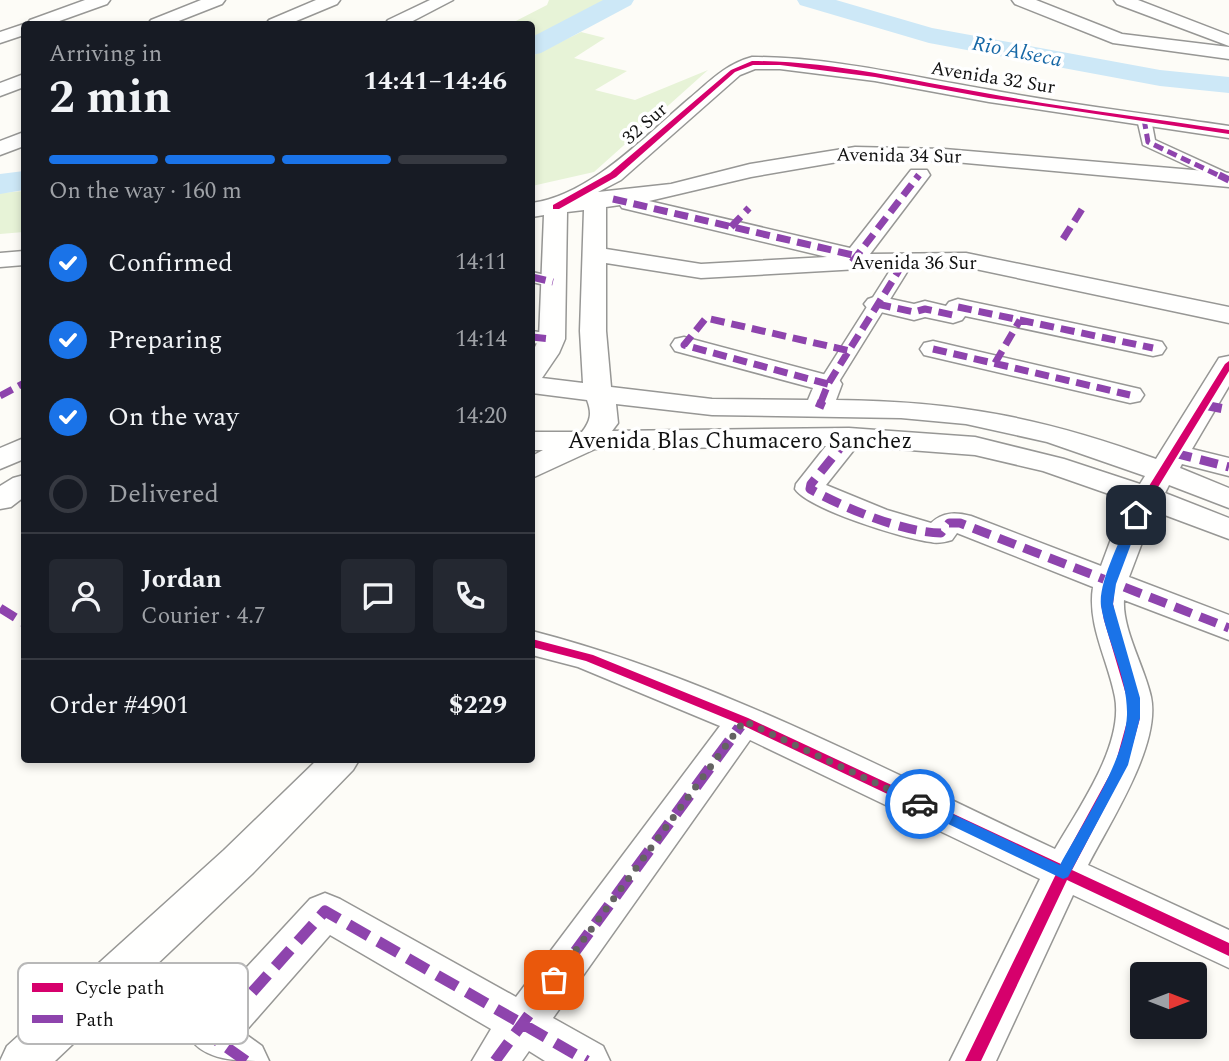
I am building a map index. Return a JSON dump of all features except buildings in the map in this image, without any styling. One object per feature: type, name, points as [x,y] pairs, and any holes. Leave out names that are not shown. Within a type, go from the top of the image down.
[{"type":"street","points":[[44,21],[100,0]]},
{"type":"street","points":[[164,21],[216,0]]},
{"type":"street","points":[[282,21],[331,0]]},
{"type":"street","points":[[400,21],[443,0]]},
{"type":"street","points":[[1021,0],[1119,39],[1229,53]]},
{"type":"street","points":[[1123,0],[1229,42]]},
{"type":"street","points":[[0,38],[21,30]]},
{"type":"street","name":"Avenida 32 Sur","points":[[752,63],[780,63],[876,75],[962,92],[1229,132]]},
{"type":"street","name":"32 Sur","points":[[544,209],[598,198],[613,175],[733,71],[752,63]]},
{"type":"street","points":[[0,90],[21,81]]},
{"type":"street","points":[[1144,119],[1148,142],[1229,180]]},
{"type":"street","points":[[0,149],[21,139]]},
{"type":"street","name":"Avenida 34 Sur","points":[[598,198],[671,191],[828,155],[855,153],[944,155],[1229,180]]},
{"type":"street","points":[[0,159],[21,158]]},
{"type":"street","points":[[535,467],[553,456],[591,440],[601,430],[606,416],[598,393],[593,331],[598,198],[731,227],[855,259],[919,175]]},
{"type":"street","points":[[731,227],[750,208]]},
{"type":"street","points":[[535,368],[546,353],[542,338],[544,209]]},
{"type":"street","name":"Avenida 36 Sur","points":[[595,254],[701,271],[855,259],[944,259],[985,263],[1229,314]]},
{"type":"street","points":[[0,260],[21,258]]},
{"type":"street","points":[[684,345],[823,396],[898,272],[894,260]]},
{"type":"street","points":[[877,304],[914,312],[926,309],[956,311],[1020,320],[1153,348]]},
{"type":"street","points":[[995,363],[1020,320]]},
{"type":"street","points":[[933,349],[1130,396]]},
{"type":"street","points":[[973,1061],[1063,873],[1121,765],[1134,718],[1133,698],[1110,620],[1107,604],[1110,584],[1136,515],[1162,474],[1217,407],[1229,364]]},
{"type":"street","name":"Avenida Blas Chumacero Sanchez","points":[[535,385],[736,408],[823,396],[997,421],[1102,447],[1162,474],[1229,499]]},
{"type":"street","points":[[849,437],[811,484],[810,489],[883,519],[932,533],[941,533],[950,523],[960,523],[1110,584],[1229,628]]},
{"type":"street","name":"Avenida Blas Chumacero Sanchez","points":[[535,440],[849,437],[914,440],[1162,474],[1229,529]]},
{"type":"street","points":[[0,460],[21,449]]},
{"type":"street","points":[[1162,474],[1229,467]]},
{"type":"street","points":[[0,500],[21,486]]},
{"type":"street","points":[[535,646],[589,658],[744,721],[1229,950]]},
{"type":"street","points":[[495,1061],[744,721]]},
{"type":"street","points":[[129,963],[238,862],[337,763]]},
{"type":"street","points":[[248,1022],[325,911],[587,1061]]},
{"type":"street","points":[[23,1061],[41,1044]]},
{"type":"green space","points":[[549,0],[611,0],[535,39],[535,21],[516,21],[547,5]]},
{"type":"green space","points":[[581,32],[605,38],[574,58],[627,71],[595,90],[635,100],[708,70],[594,172],[535,185],[535,55]]},
{"type":"green space","points":[[21,191],[21,232],[0,234],[0,193]]},
{"type":"waterway","name":"Rio Alseca","points":[[535,45],[622,0]]},
{"type":"waterway","name":"Rio Alseca","points":[[809,0],[929,35],[1160,78],[1229,85]]},
{"type":"waterway","name":"Rio Alseca","points":[[0,184],[21,181]]},
{"type":"marked path","points":[[1144,119],[1148,142],[1229,180]]},
{"type":"marked path","points":[[852,262],[919,175]]},
{"type":"marked path","points":[[613,199],[857,256]]},
{"type":"marked path","points":[[1063,239],[1084,206]]},
{"type":"marked path","points":[[731,227],[749,208]]},
{"type":"marked path","points":[[819,408],[828,384],[898,272],[894,260]]},
{"type":"marked path","points":[[535,278],[553,282]]},
{"type":"marked path","points":[[877,304],[914,312],[925,309],[953,315]]},
{"type":"marked path","points":[[958,307],[1153,348]]},
{"type":"marked path","points":[[828,384],[684,345],[706,318],[850,351]]},
{"type":"marked path","points":[[995,363],[1020,320]]},
{"type":"marked path","points":[[535,337],[552,339]]},
{"type":"marked path","points":[[933,349],[1130,395]]},
{"type":"marked path","points":[[0,396],[21,385]]},
{"type":"marked path","points":[[1204,405],[1229,410]]},
{"type":"marked path","points":[[849,437],[811,484],[810,489],[855,509],[931,533],[941,533],[949,523],[960,523],[1229,628]]},
{"type":"marked path","points":[[1174,453],[1229,467]]},
{"type":"marked path","points":[[0,608],[21,621]]},
{"type":"marked path","points":[[495,1061],[744,721]]},
{"type":"marked path","points":[[248,997],[325,911],[587,1061]]},
{"type":"marked path","points":[[222,1044],[246,1061]]},
{"type":"cycle path","points":[[556,207],[613,175],[733,71],[752,63],[780,63],[875,75],[989,96],[1229,132]]},
{"type":"cycle path","points":[[973,1061],[1063,873],[1121,765],[1134,718],[1133,698],[1110,620],[1107,604],[1110,584],[1136,515],[1229,364]]},
{"type":"cycle path","points":[[535,644],[589,658],[744,721],[1229,950]]},
{"type":"way so far","points":[[554,980],[744,721],[920,804]]},
{"type":"route","points":[[920,804],[1063,873],[1121,765],[1134,718],[1133,698],[1107,604],[1110,584],[1136,515]]}]
